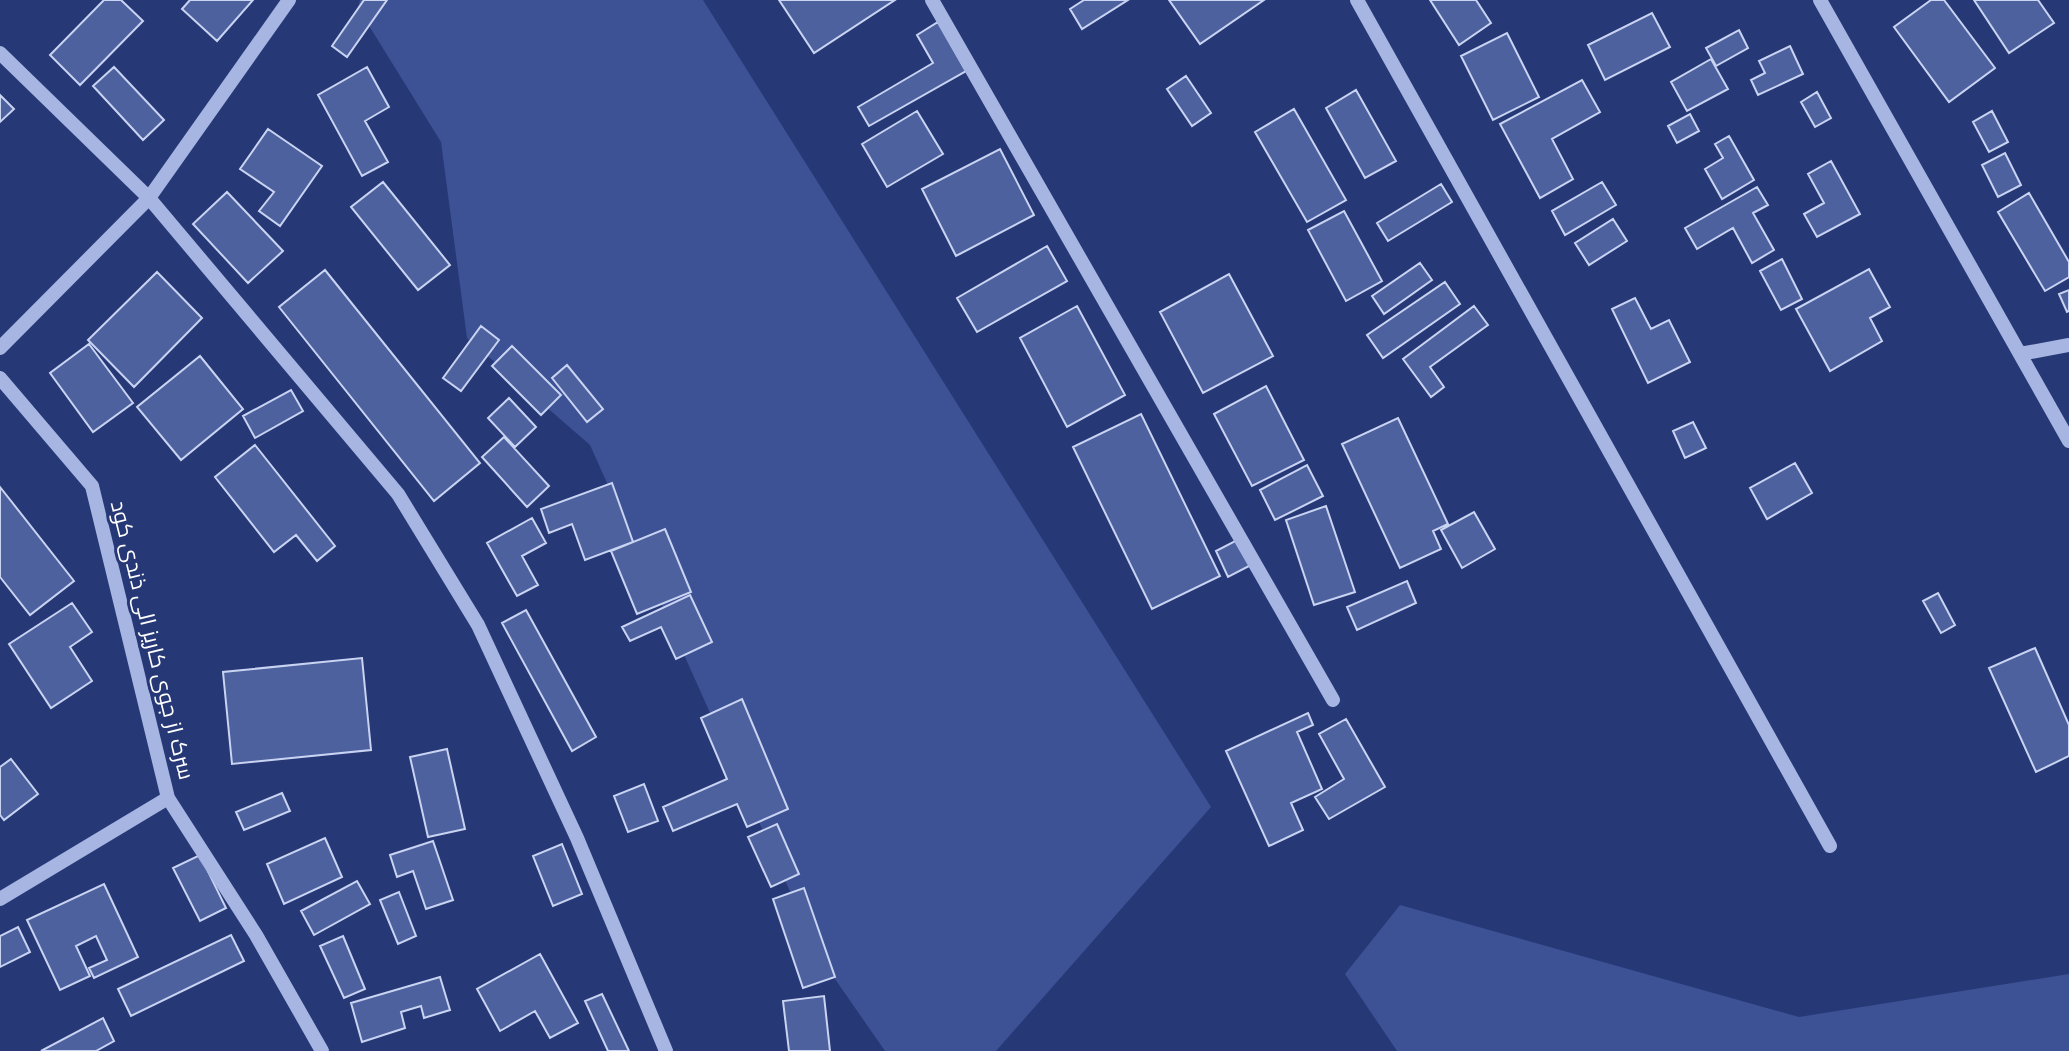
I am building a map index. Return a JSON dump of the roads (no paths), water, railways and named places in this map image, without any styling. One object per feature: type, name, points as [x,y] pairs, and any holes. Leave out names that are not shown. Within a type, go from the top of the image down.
[{"type":"street","points":[[0,348],[149,198],[289,0]]},
{"type":"street","points":[[932,0],[1333,700]]},
{"type":"street","points":[[1357,0],[1830,846]]},
{"type":"street","points":[[1820,0],[2069,441]]},
{"type":"street","points":[[0,53],[149,198],[398,494],[478,625],[577,838],[666,1051]]},
{"type":"street","points":[[2020,354],[2069,345]]},
{"type":"street","name":"سرک از جوی کاریز الی ذندی کود","points":[[0,378],[92,486],[168,798],[0,899]]},
{"type":"street","points":[[168,798],[256,935],[322,1051]]}]
